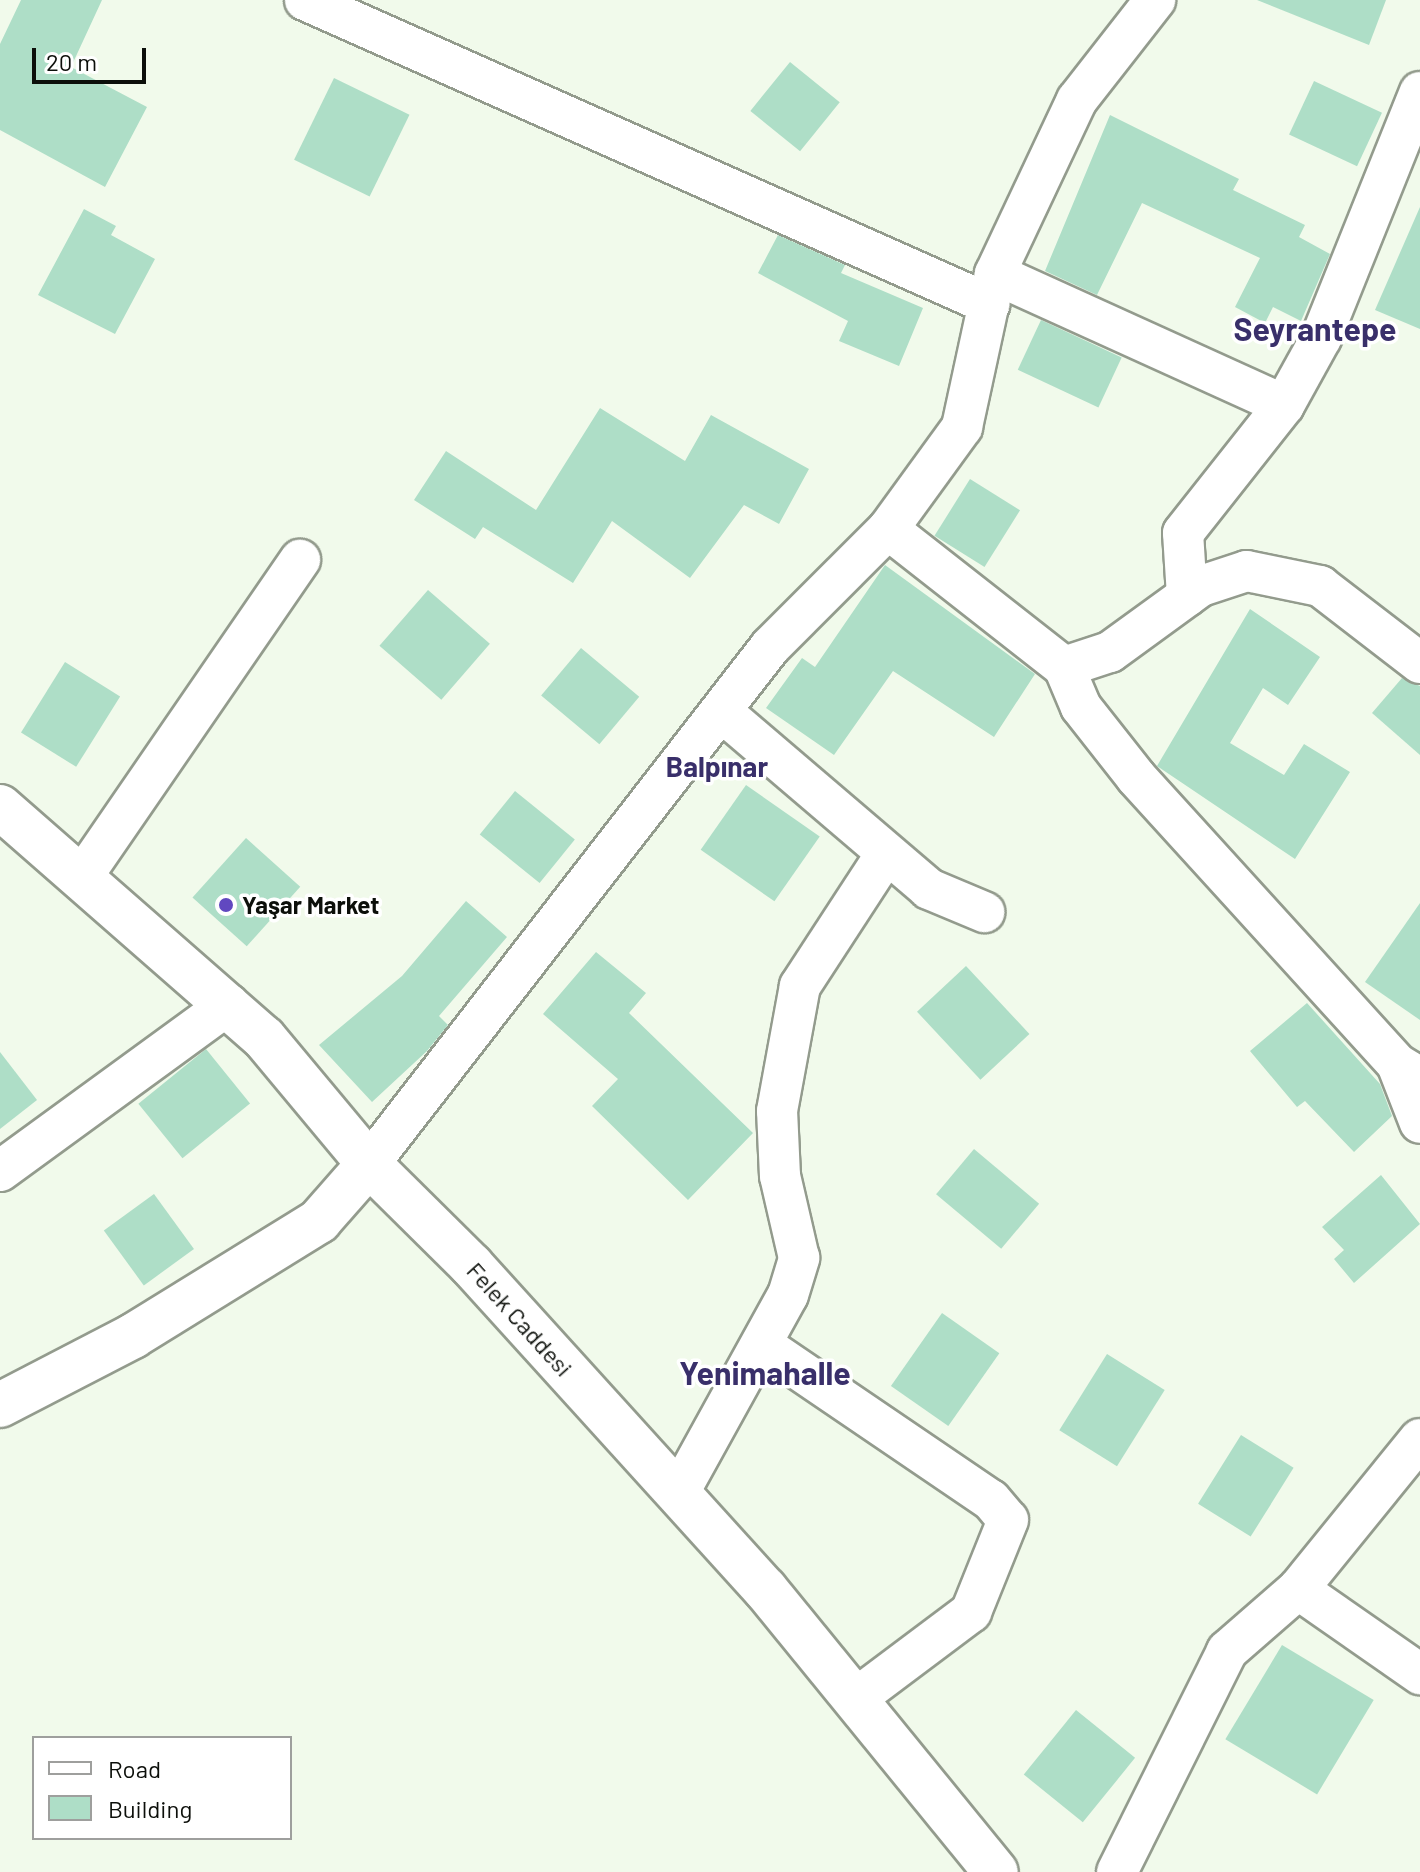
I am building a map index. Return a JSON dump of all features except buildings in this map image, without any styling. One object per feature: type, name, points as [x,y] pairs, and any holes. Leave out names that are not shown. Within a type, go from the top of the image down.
[{"type":"street","points":[[305,0],[992,289],[1284,405]]},
{"type":"street","points":[[0,1405],[133,1336],[319,1221],[369,1164],[770,647],[888,529],[962,427],[992,289],[1077,100],[1155,0]]},
{"type":"street","points":[[1187,596],[1183,533],[1284,405],[1321,338],[1420,92]]},
{"type":"street","points":[[888,529],[1064,667],[1081,707],[1136,777],[1409,1071],[1420,1123]]},
{"type":"street","points":[[82,877],[300,560]]},
{"type":"street","points":[[1064,667],[1110,652],[1187,596],[1247,571],[1320,586],[1420,663]]},
{"type":"street","points":[[722,712],[929,889],[984,912]]},
{"type":"street","name":"Felek Caddesi","points":[[0,807],[229,1004],[369,1164],[678,1494],[855,1699],[996,1872]]},
{"type":"street","points":[[678,1494],[764,1346],[799,1258],[780,1176],[777,1111],[800,986],[886,854]]},
{"type":"street","points":[[0,1171],[229,1004]]},
{"type":"street","points":[[764,1346],[991,1500],[1008,1520],[971,1612],[855,1699]]},
{"type":"street","points":[[1117,1872],[1227,1651],[1298,1589],[1420,1439]]},
{"type":"street","points":[[1298,1589],[1420,1674]]},
{"type":"place","name":"Yaşar Market","points":[[226,905]]},
{"type":"district","name":"Seyrantepe","points":[[1315,328]]},
{"type":"district","name":"Balpınar","points":[[717,766]]},
{"type":"district","name":"Yenimahalle","points":[[765,1372]]}]
